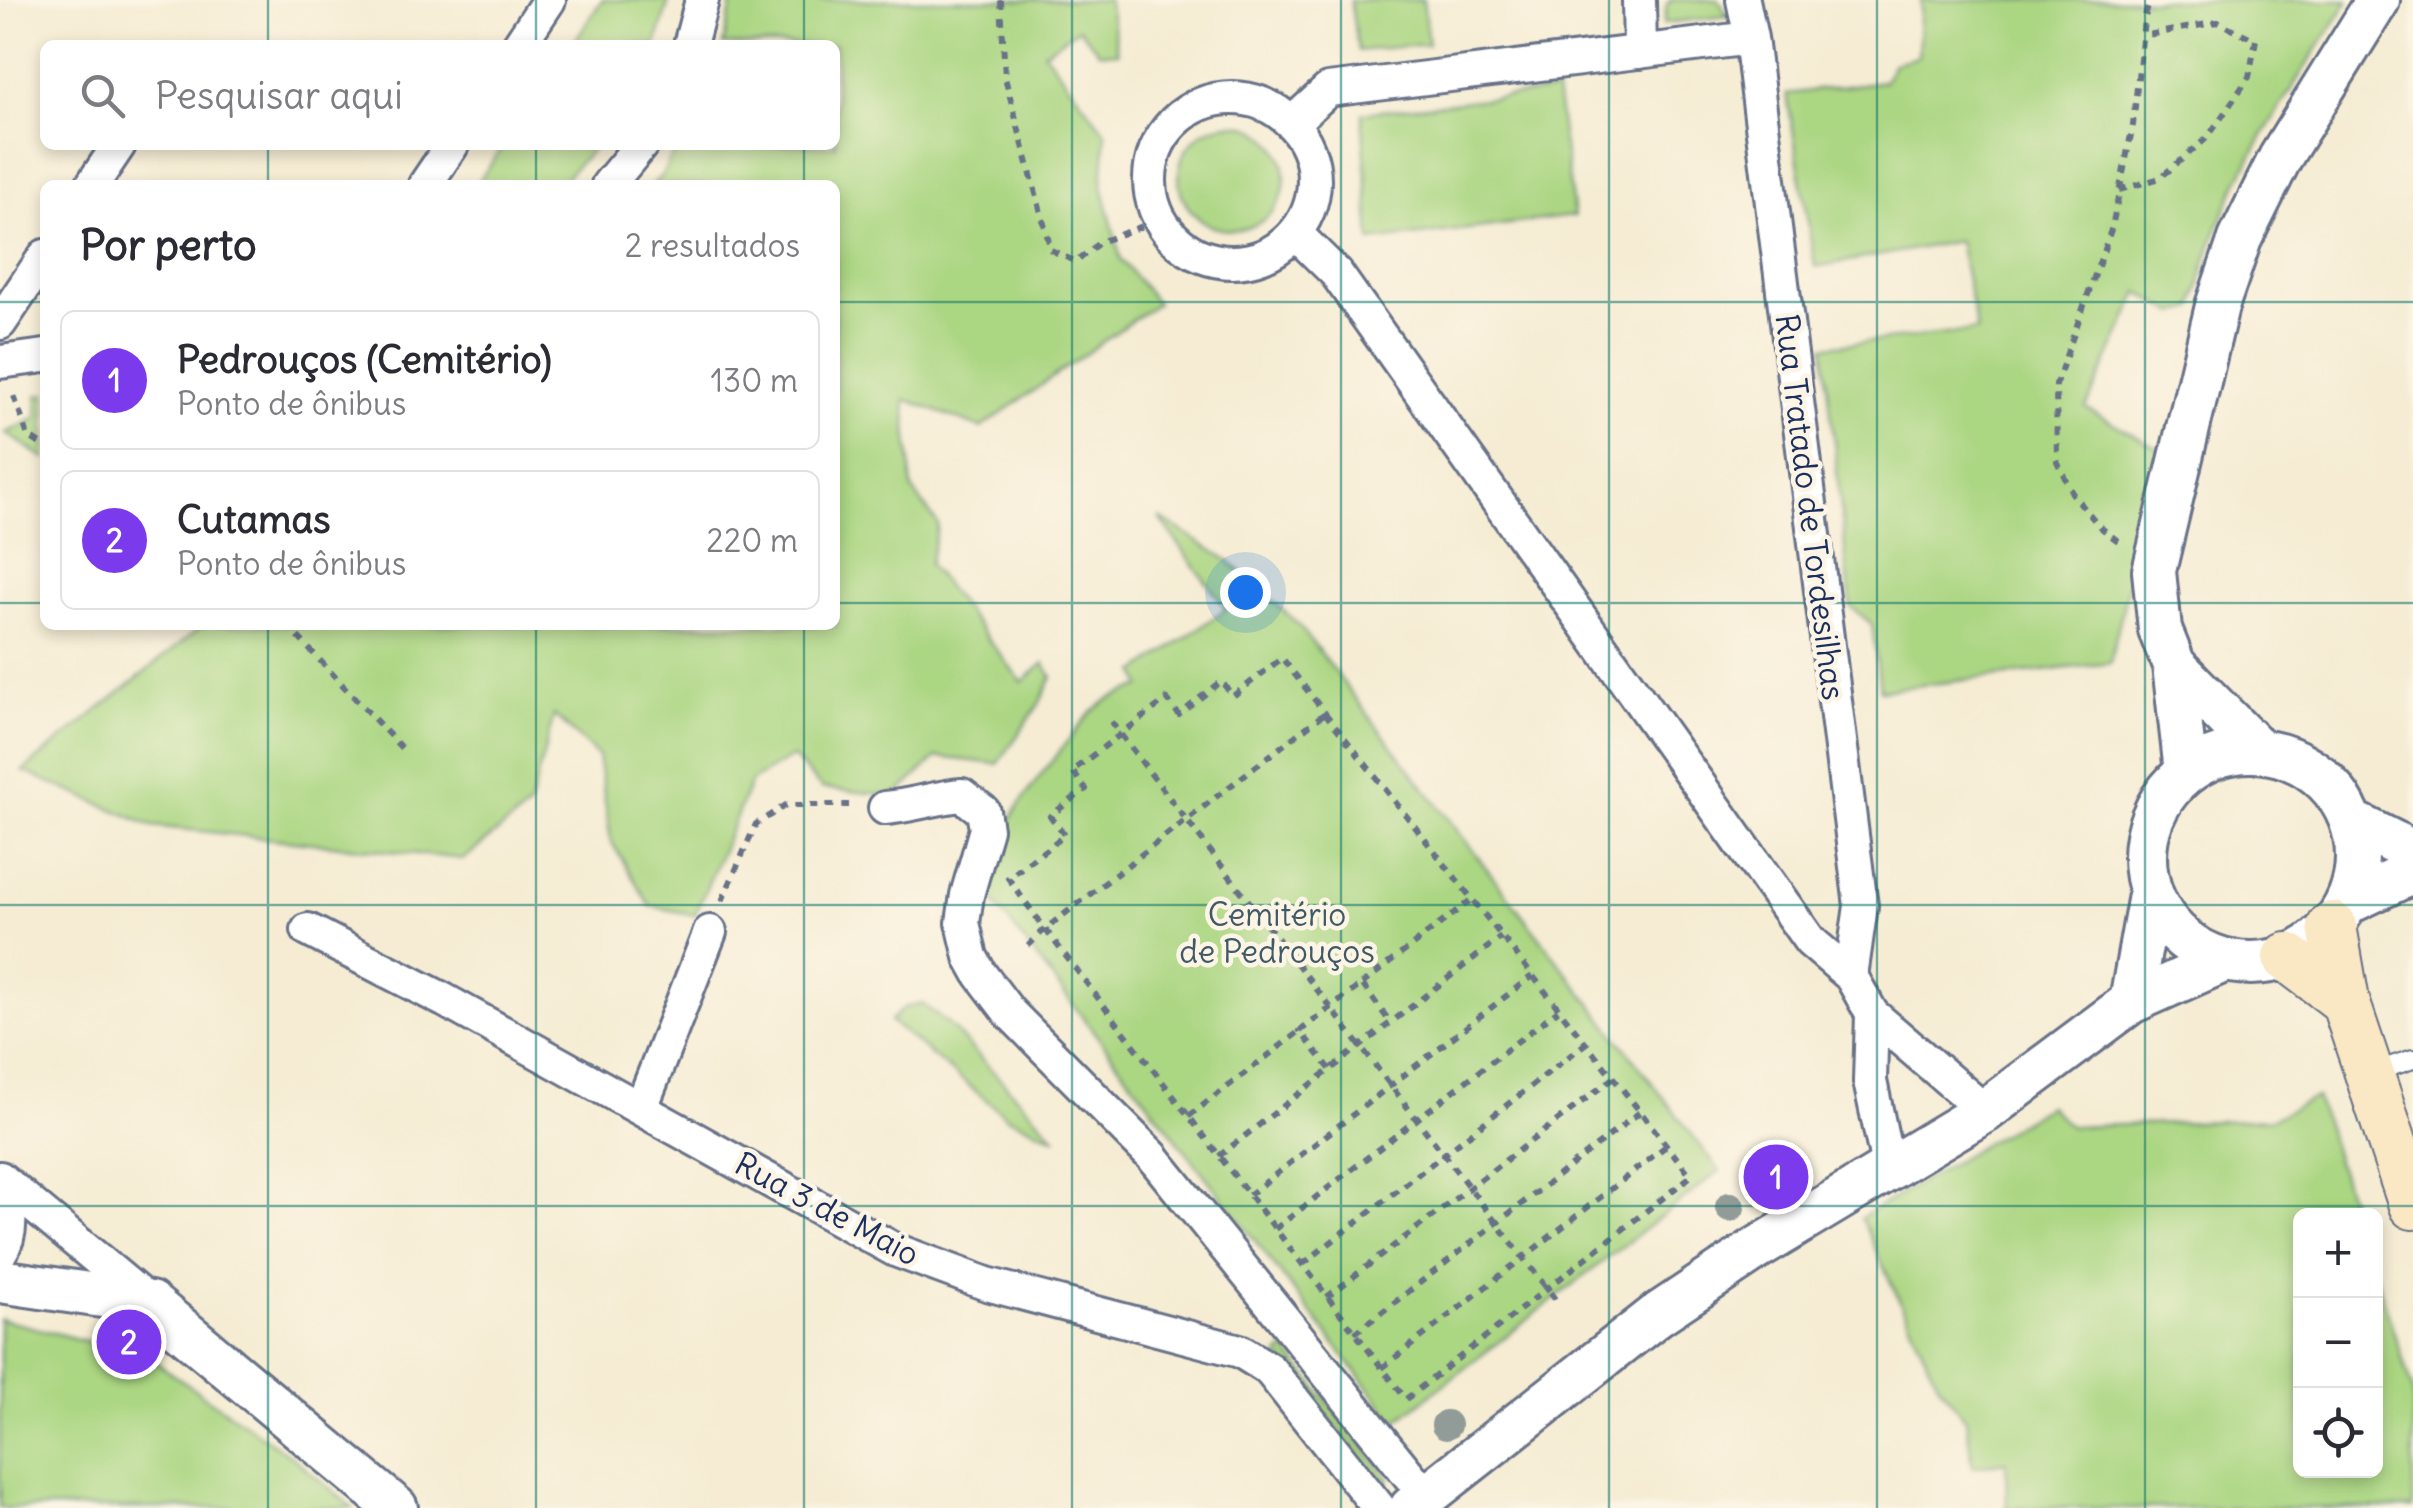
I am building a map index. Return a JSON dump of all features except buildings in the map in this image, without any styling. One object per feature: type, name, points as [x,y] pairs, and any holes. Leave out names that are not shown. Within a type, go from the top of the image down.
[{"type":"main road","points":[[2340,914],[2345,1001]]},
{"type":"main road","points":[[2287,958],[2345,1001],[2392,1066],[2413,1205]]},
{"type":"street","points":[[522,40],[549,0]]},
{"type":"street","points":[[691,40],[702,0]]},
{"type":"street","points":[[1639,0],[1640,52]]},
{"type":"street","name":"Rua Tratado de Tordesilhas","points":[[1743,0],[1861,906],[1851,976]]},
{"type":"street","points":[[2186,772],[2174,665],[2160,630],[2154,571],[2217,306],[2240,239],[2296,130],[2378,0]]},
{"type":"street","points":[[1292,123],[1328,90],[1750,38]]},
{"type":"street","points":[[1220,98],[1246,99],[1271,107],[1292,123],[1306,143],[1313,166],[1311,201],[1295,233],[1275,250],[1250,260],[1224,262],[1198,255],[1176,241],[1160,220],[1151,196],[1150,169],[1158,144],[1173,122],[1194,106],[1220,98]]},
{"type":"street","points":[[95,180],[115,150]]},
{"type":"street","points":[[428,180],[449,150]]},
{"type":"street","points":[[612,180],[637,150]]},
{"type":"street","points":[[1295,233],[1336,273],[1810,941],[1851,976],[1872,1014],[1986,1111]]},
{"type":"street","points":[[0,323],[40,263]]},
{"type":"street","points":[[1,362],[40,357]]},
{"type":"street","points":[[2174,665],[2259,751]]},
{"type":"street","points":[[2340,914],[2356,876],[2357,848],[2351,820],[2337,794],[2315,772],[2289,757],[2259,751],[2233,752],[2208,759],[2186,772],[2162,797],[2148,828],[2143,861],[2150,895],[2167,924],[2192,947],[2223,961],[2255,964],[2287,958],[2312,944],[2340,914],[2413,872]]},
{"type":"street","points":[[885,808],[962,796],[984,812],[986,829],[967,894],[963,923],[972,957],[982,975],[1010,1013],[1152,1156],[1419,1502],[1657,1315],[1756,1248],[1986,1111],[2131,1002],[2223,961]]},
{"type":"street","points":[[2351,820],[2413,852]]},
{"type":"street","points":[[2131,1002],[2150,895]]},
{"type":"street","name":"Rua 3 de Maio","points":[[308,930],[444,1000],[910,1256],[988,1284],[1240,1351],[1269,1369],[1380,1508]]},
{"type":"street","points":[[641,1108],[710,932]]},
{"type":"street","points":[[1872,1014],[1870,1082],[1888,1170]]},
{"type":"street","points":[[0,1253],[9,1240],[11,1215],[1,1179]]},
{"type":"street","points":[[1,1179],[396,1508]]},
{"type":"street","points":[[0,1282],[150,1303]]},
{"type":"path","points":[[1001,0],[1005,78],[1051,250],[1076,262],[1100,242],[1160,220]]},
{"type":"path","points":[[2150,0],[2142,36],[2133,125],[2112,227],[2056,384],[2057,461],[2072,493],[2100,526],[2154,571]]},
{"type":"path","points":[[2119,190],[2160,178],[2208,137],[2249,78],[2256,40],[2218,22],[2142,36]]},
{"type":"path","points":[[1,362],[28,436],[40,444]]},
{"type":"path","points":[[291,630],[406,753]]},
{"type":"path","points":[[1282,658],[1691,1176],[1406,1399],[1008,878],[1064,836],[1050,816],[1086,788],[1072,771],[1120,735],[1166,700],[1178,715],[1222,682],[1233,696],[1282,658]]},
{"type":"path","points":[[1028,946],[1325,713]]},
{"type":"path","points":[[1111,722],[1555,1299]]},
{"type":"path","points":[[710,932],[756,824],[786,805],[885,808]]},
{"type":"path","points":[[1189,1116],[1471,900]]},
{"type":"path","points":[[1219,1156],[1500,937]]},
{"type":"path","points":[[1249,1196],[1532,976]]},
{"type":"path","points":[[1362,984],[1390,1022]]},
{"type":"path","points":[[1275,1229],[1558,1010]]},
{"type":"path","points":[[1300,1031],[1330,1069]]},
{"type":"path","points":[[1302,1264],[1586,1044]]},
{"type":"path","points":[[1328,1297],[1612,1078]]},
{"type":"path","points":[[1355,1333],[1640,1112]]},
{"type":"path","points":[[1382,1368],[1666,1146]]},
{"type":"green space","points":[[602,0],[669,0],[657,40],[575,40]]},
{"type":"green space","points":[[733,0],[1108,0],[1118,53],[1099,52],[1079,28],[1044,52],[1106,133],[1102,185],[1121,260],[1157,303],[981,428],[905,399],[912,489],[938,524],[929,565],[1022,682],[1044,663],[1052,677],[1039,704],[998,764],[937,757],[895,796],[822,788],[792,757],[751,781],[695,915],[650,906],[611,841],[598,756],[554,715],[529,807],[464,859],[152,826],[23,771],[197,630],[840,630],[840,180],[657,180],[675,150],[840,150],[840,40],[724,40]]},
{"type":"green space","points":[[1350,0],[1423,0],[1428,44],[1358,51]]},
{"type":"green space","points":[[1671,0],[1719,0],[1728,16],[1664,23]]},
{"type":"green space","points":[[1921,0],[2349,0],[2272,120],[2237,184],[2210,249],[2194,308],[2175,313],[2139,292],[2086,408],[2159,449],[2110,663],[1880,690],[1872,624],[1851,607],[1824,346],[1977,331],[1959,241],[1815,267],[1787,94],[1884,81],[1894,63],[1918,57]]},
{"type":"green space","points":[[1556,91],[1574,216],[1371,241],[1362,113]]},
{"type":"green space","points":[[1232,124],[1252,128],[1269,140],[1281,157],[1285,177],[1281,197],[1269,214],[1252,226],[1232,230],[1212,226],[1195,214],[1183,197],[1179,177],[1183,157],[1195,140],[1212,128]]},
{"type":"green space","points":[[500,150],[591,150],[563,180],[480,180]]},
{"type":"green space","points":[[38,395],[40,456],[6,433],[37,418]]},
{"type":"green space","name":"Cemitério de Pedrouços","points":[[1159,517],[1229,561],[1298,624],[1720,1171],[1395,1422],[989,896],[995,850],[1007,825],[1040,775],[1090,713],[1109,699],[1142,686],[1137,672],[1226,609]]},
{"type":"green space","points":[[921,1003],[947,1023],[1056,1138],[1007,1117],[890,1021],[904,1008]]},
{"type":"green space","points":[[2316,1097],[2353,1208],[2293,1208],[2293,1478],[2383,1478],[2383,1299],[2413,1392],[2413,1508],[2007,1508],[2006,1461],[1973,1467],[1966,1419],[1939,1385],[1861,1218],[2048,1106],[2071,1127],[2271,1119]]},
{"type":"green space","points":[[0,1319],[148,1357],[291,1456],[353,1508],[0,1508]]},
{"type":"green space","points":[[1285,1349],[1389,1478],[1387,1482],[1382,1484],[1279,1355]]},
{"type":"place","name":"Pedrouços (Cemitério)","points":[[1776,1177]]},
{"type":"place","name":"Cutamas","points":[[129,1342]]}]
